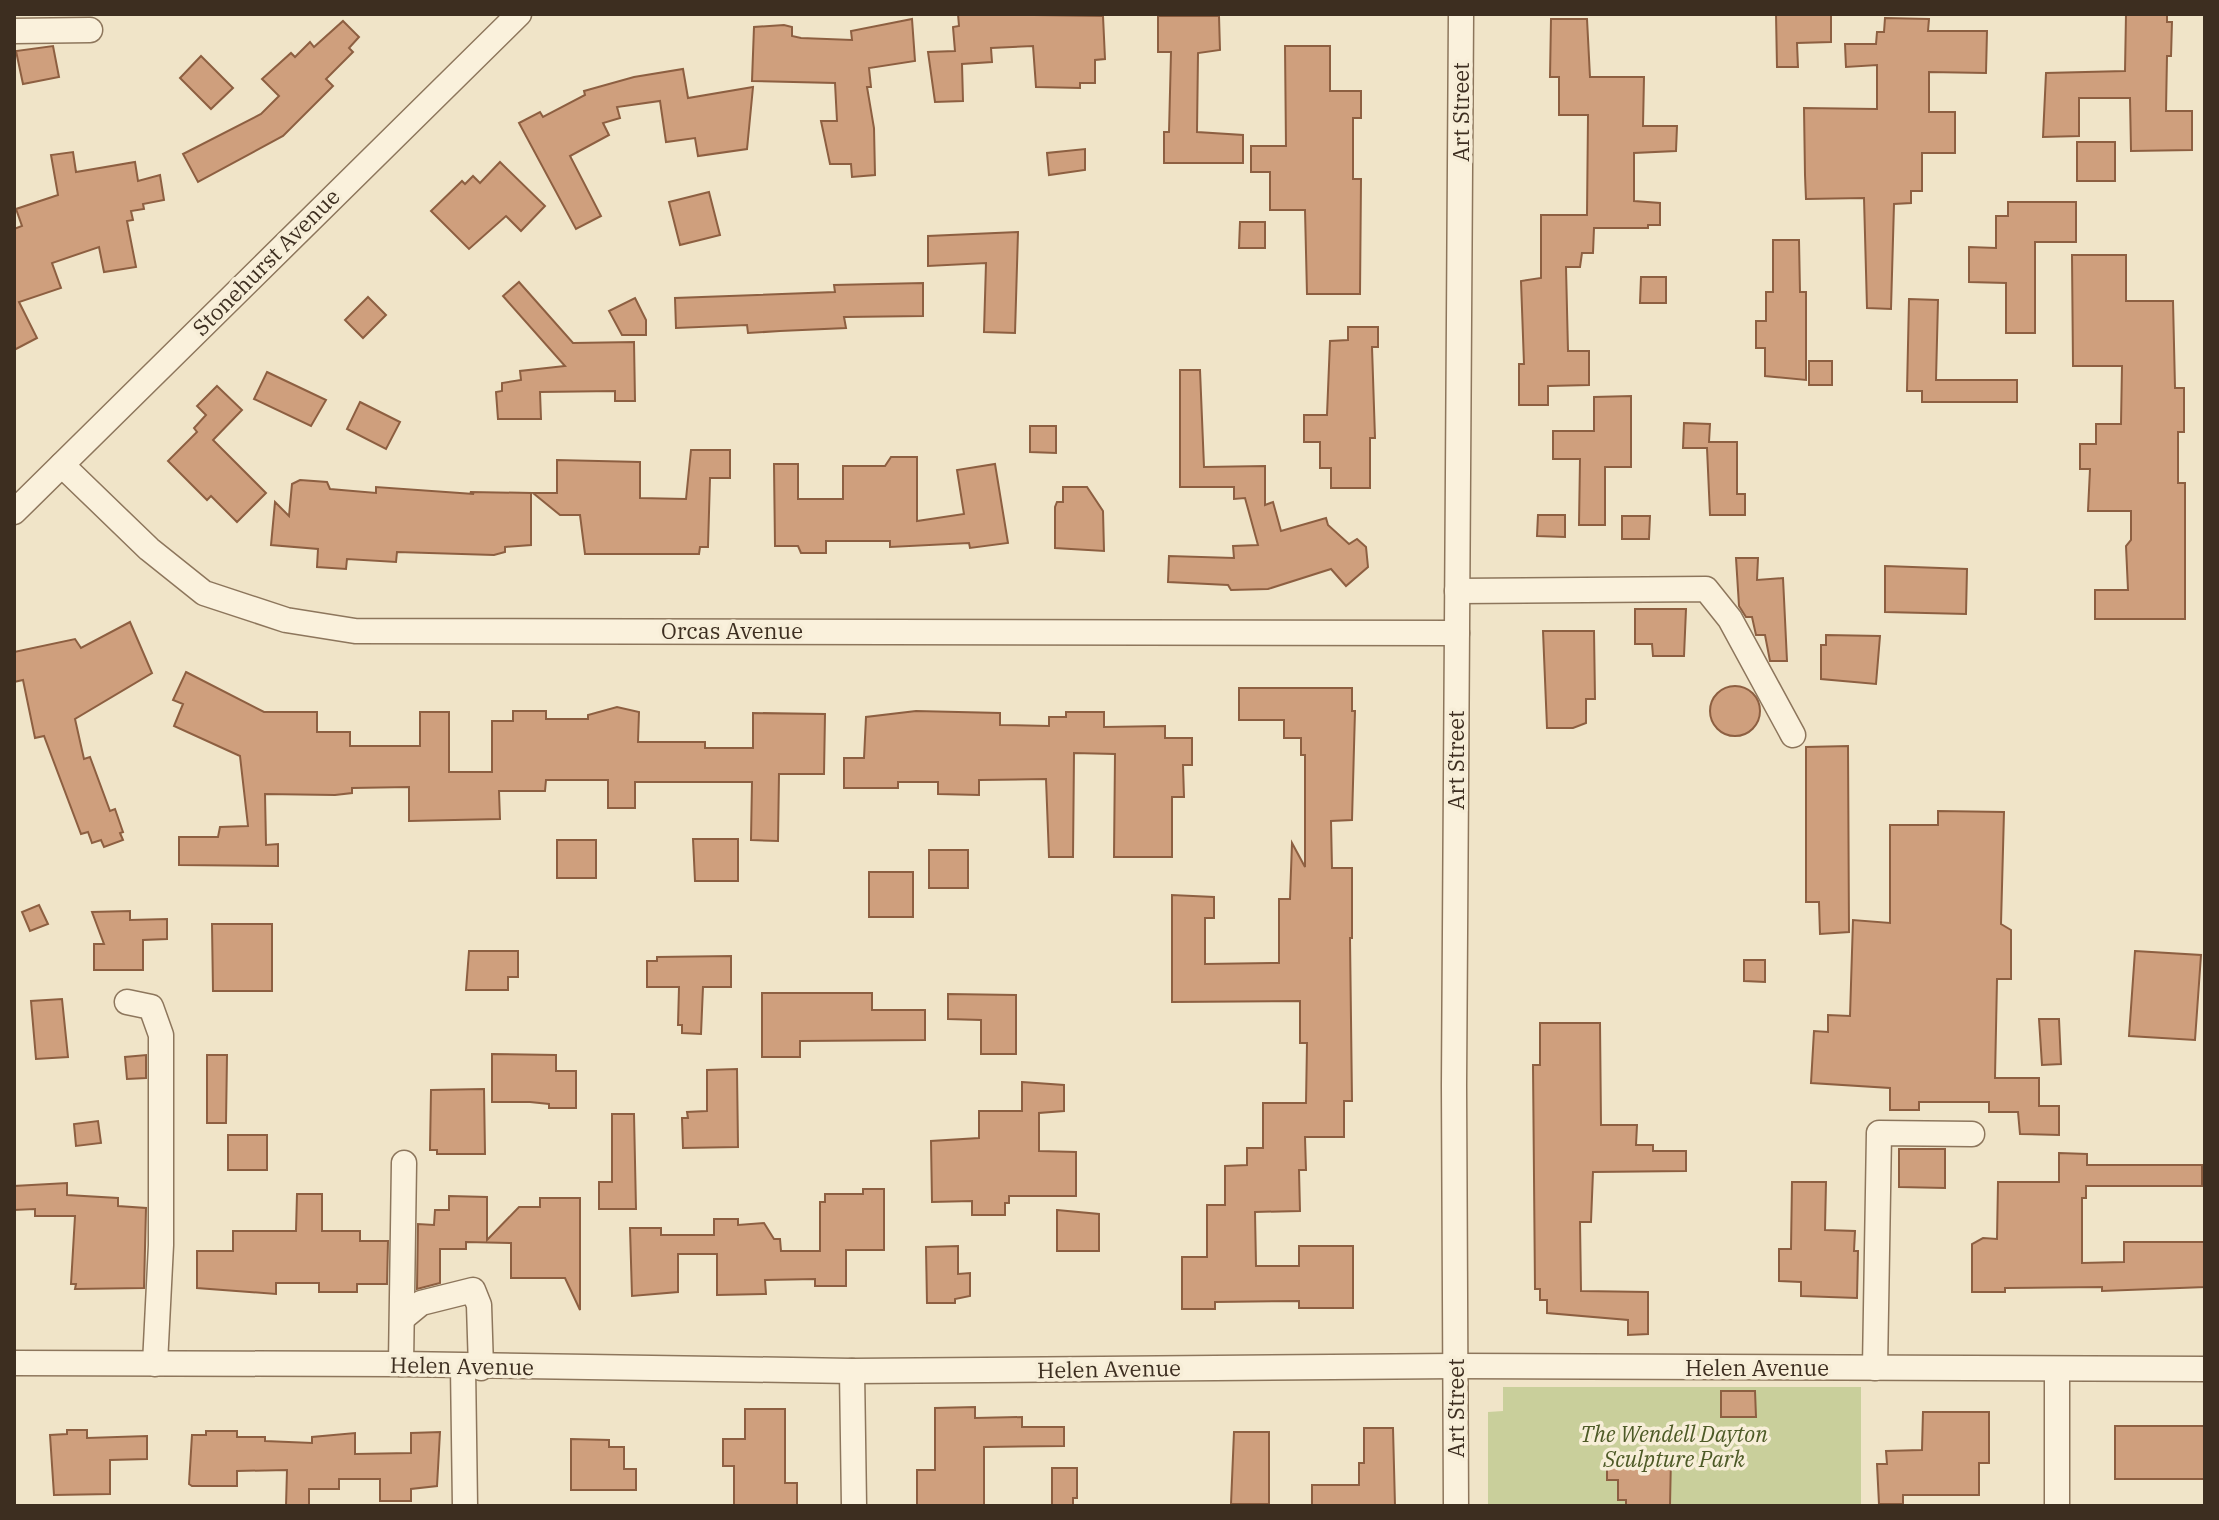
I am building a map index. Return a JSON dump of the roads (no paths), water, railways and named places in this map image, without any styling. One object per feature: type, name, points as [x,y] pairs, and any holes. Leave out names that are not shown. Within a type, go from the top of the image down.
[{"type":"street","name":"Stonehurst Avenue","points":[[14,512],[519,14]]},
{"type":"street","name":"Art Street","points":[[1456,1506],[1461,14]]},
{"type":"street","points":[[14,31],[90,30]]},
{"type":"street","name":"Orcas Avenue","points":[[62,465],[149,549],[204,593],[286,620],[355,631],[1457,633]]},
{"type":"street","points":[[1457,591],[1706,589],[1730,619],[1793,735]]},
{"type":"street","points":[[127,1002],[151,1007],[161,1035],[161,1245],[155,1364]]},
{"type":"street","points":[[1875,1368],[1879,1133],[1972,1134]]},
{"type":"street","points":[[401,1364],[404,1163]]},
{"type":"street","points":[[404,1317],[421,1303],[473,1290],[479,1305],[472,1367],[465,1506]]},
{"type":"street","name":"Helen Avenue","points":[[14,1363],[401,1364],[852,1371],[1456,1366],[2205,1369]]},
{"type":"street","points":[[2057,1369],[2057,1506]]},
{"type":"street","points":[[852,1371],[854,1506]]},
{"type":"park label","name":"The Wendell Dayton Sculpture Park","points":[[1674,1446]]}]
